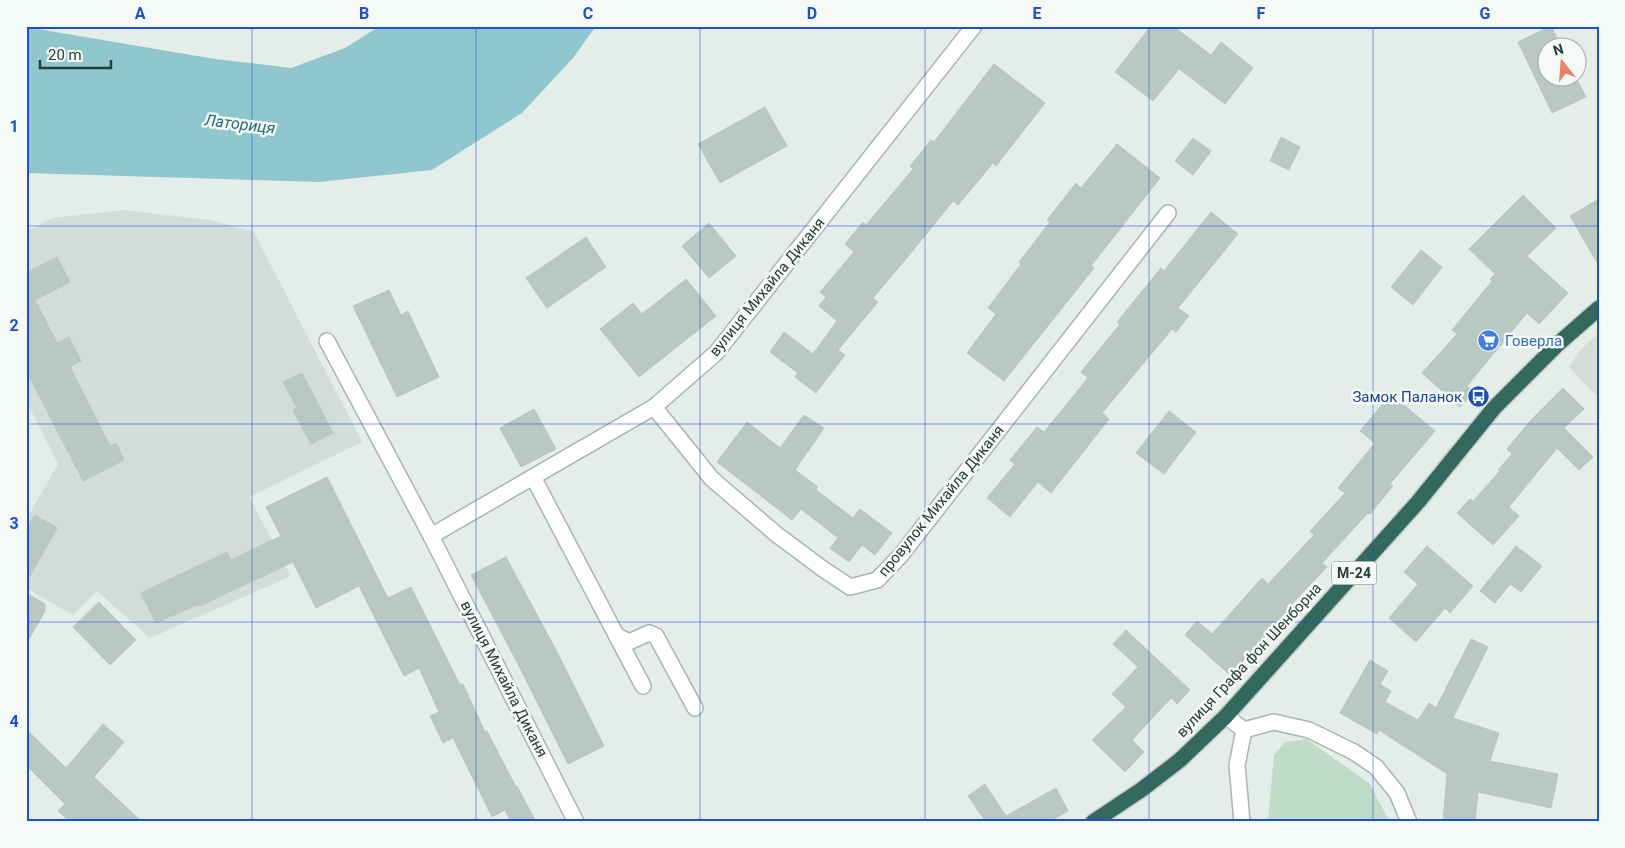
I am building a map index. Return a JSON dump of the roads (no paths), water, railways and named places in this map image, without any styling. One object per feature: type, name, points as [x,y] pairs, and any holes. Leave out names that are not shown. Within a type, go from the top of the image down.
[{"type":"highway","name":"вулиця Графа фон Шенборна","points":[[1094,822],[1141,790],[1180,760],[1226,716],[1418,502],[1494,408],[1559,343],[1599,308]]},
{"type":"street","name":"вулиця Михайла Диканя","points":[[431,536],[654,407],[716,353],[974,26]]},
{"type":"street","name":"провулок Михайла Диканя","points":[[654,407],[712,479],[776,534],[850,587],[877,580],[901,555],[1168,213]]},
{"type":"street","name":"вулиця Михайла Диканя","points":[[327,341],[431,536],[576,822]]},
{"type":"street","points":[[533,477],[643,686]]},
{"type":"street","points":[[616,635],[629,642],[649,633],[656,636],[695,708]]},
{"type":"street","points":[[1226,716],[1244,730]]},
{"type":"street","points":[[1244,730],[1274,722],[1309,730],[1354,752],[1376,767],[1396,793],[1409,822]]},
{"type":"street","points":[[1242,822],[1237,765],[1244,730]]},
{"type":"water","name":"Латориця","points":[[380,26],[596,26],[573,58],[522,113],[432,170],[319,182],[26,173],[26,27],[215,59],[291,68],[345,48]]},
{"type":"place","name":"Говерла","points":[[1489,341]]},
{"type":"place","name":"Замок Паланок","points":[[1478,397]]}]
